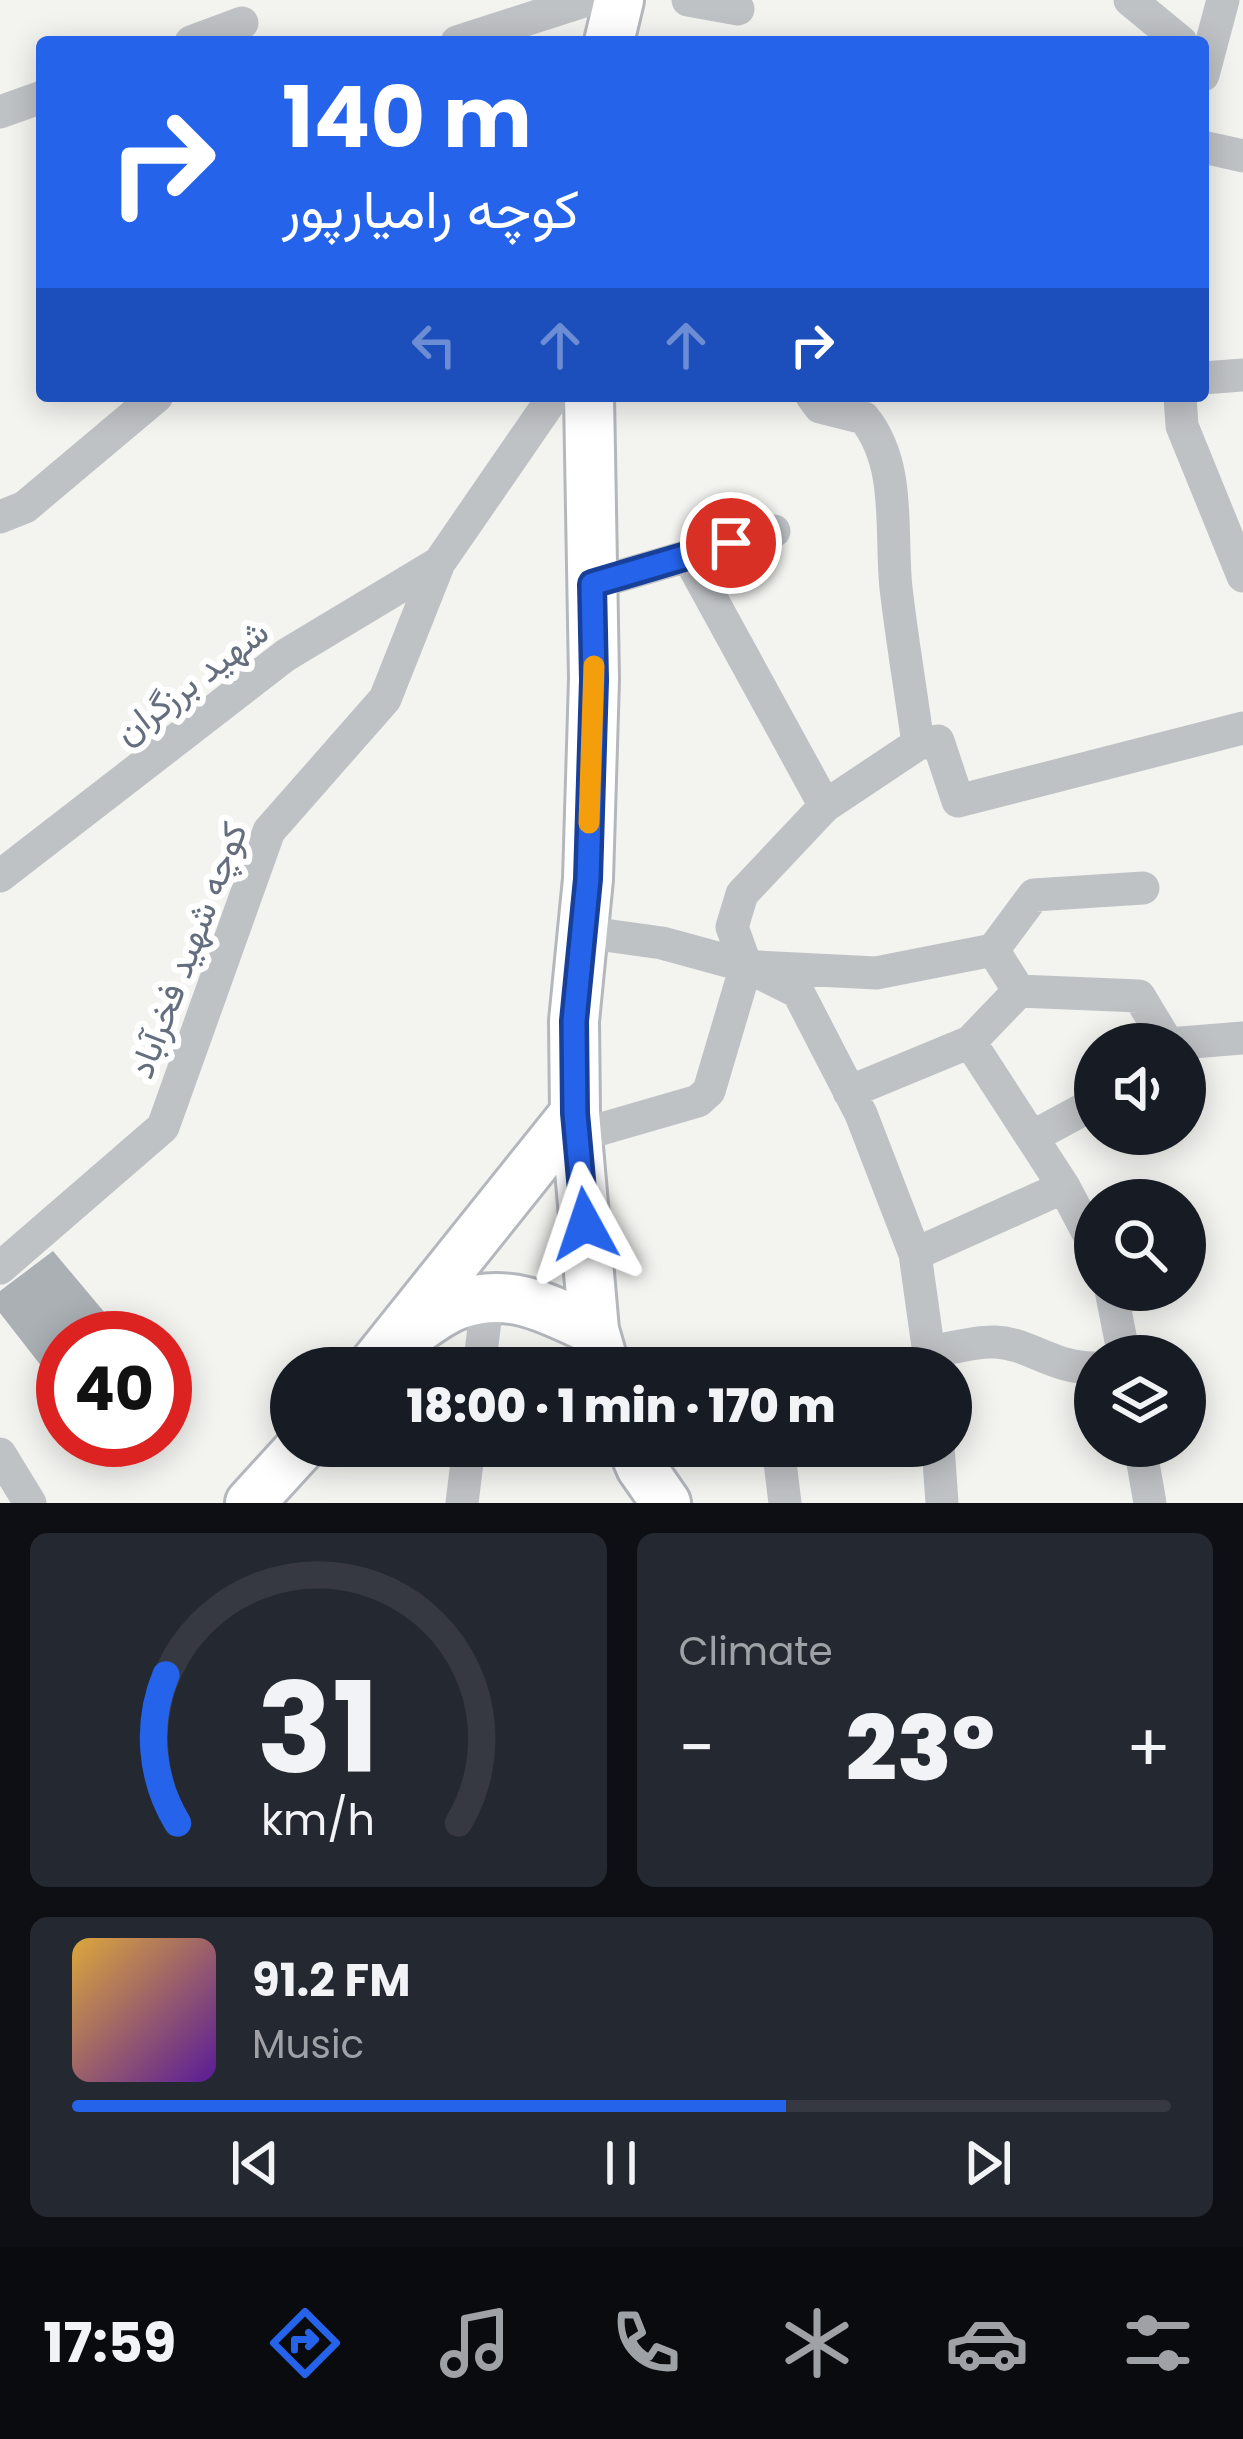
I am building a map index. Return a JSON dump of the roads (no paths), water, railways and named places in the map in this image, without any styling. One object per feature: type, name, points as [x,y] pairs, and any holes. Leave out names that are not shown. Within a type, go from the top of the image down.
[{"type":"street","points":[[476,36],[587,0]]},
{"type":"street","points":[[611,36],[620,0]]},
{"type":"street","points":[[688,0],[737,17]]},
{"type":"street","points":[[1130,0],[1171,36]]},
{"type":"street","points":[[1208,36],[1223,0]]},
{"type":"street","points":[[206,36],[242,22]]},
{"type":"street","points":[[0,112],[36,99]]},
{"type":"street","points":[[1209,148],[1243,157]]},
{"type":"street","points":[[1209,378],[1243,375]]},
{"type":"street","points":[[0,517],[25,506],[150,402]]},
{"type":"street","points":[[439,563],[550,402]]},
{"type":"street","points":[[589,402],[592,724],[588,879],[574,1021],[576,1124],[600,1347]]},
{"type":"street","points":[[816,402],[864,418],[882,447],[919,744]]},
{"type":"street","points":[[1180,402],[1182,426],[1243,576]]},
{"type":"street","points":[[592,584],[774,531]]},
{"type":"street","points":[[688,556],[825,806]]},
{"type":"street","name":"شهید برزگران","points":[[0,876],[286,655],[439,563]]},
{"type":"street","name":"کوچه شهید فخرآباد","points":[[0,1268],[163,1126],[269,831],[385,699],[439,563]]},
{"type":"street","points":[[390,1347],[576,1124],[698,1101],[709,1090],[746,966],[731,927],[742,894],[825,806],[919,744],[938,741],[958,800],[1243,728]]},
{"type":"street","points":[[746,966],[876,973],[994,950],[1034,895],[1143,888]]},
{"type":"street","points":[[583,932],[662,943],[746,966],[798,992],[861,1114],[915,1254],[928,1347]]},
{"type":"street","points":[[994,950],[1019,991]]},
{"type":"street","points":[[849,1092],[970,1042],[1019,991],[1139,996],[1155,1023]]},
{"type":"street","points":[[1206,1041],[1243,1038]]},
{"type":"street","points":[[970,1042],[1074,1206]]},
{"type":"street","points":[[1032,1137],[1074,1114]]},
{"type":"street","points":[[915,1254],[1064,1187]]},
{"type":"street","points":[[482,1347],[488,1297]]},
{"type":"street","points":[[396,1347],[455,1304],[488,1297],[534,1302],[597,1347]]},
{"type":"street","points":[[972,1348],[994,1341],[1074,1367]]},
{"type":"street","points":[[0,1454],[30,1503]]},
{"type":"street","points":[[261,1500],[286,1467]]},
{"type":"street","points":[[462,1503],[466,1467]]},
{"type":"street","points":[[641,1467],[666,1503]]},
{"type":"street","points":[[781,1467],[785,1503]]},
{"type":"street","points":[[939,1467],[942,1503]]},
{"type":"street","points":[[1144,1467],[1150,1503]]}]
